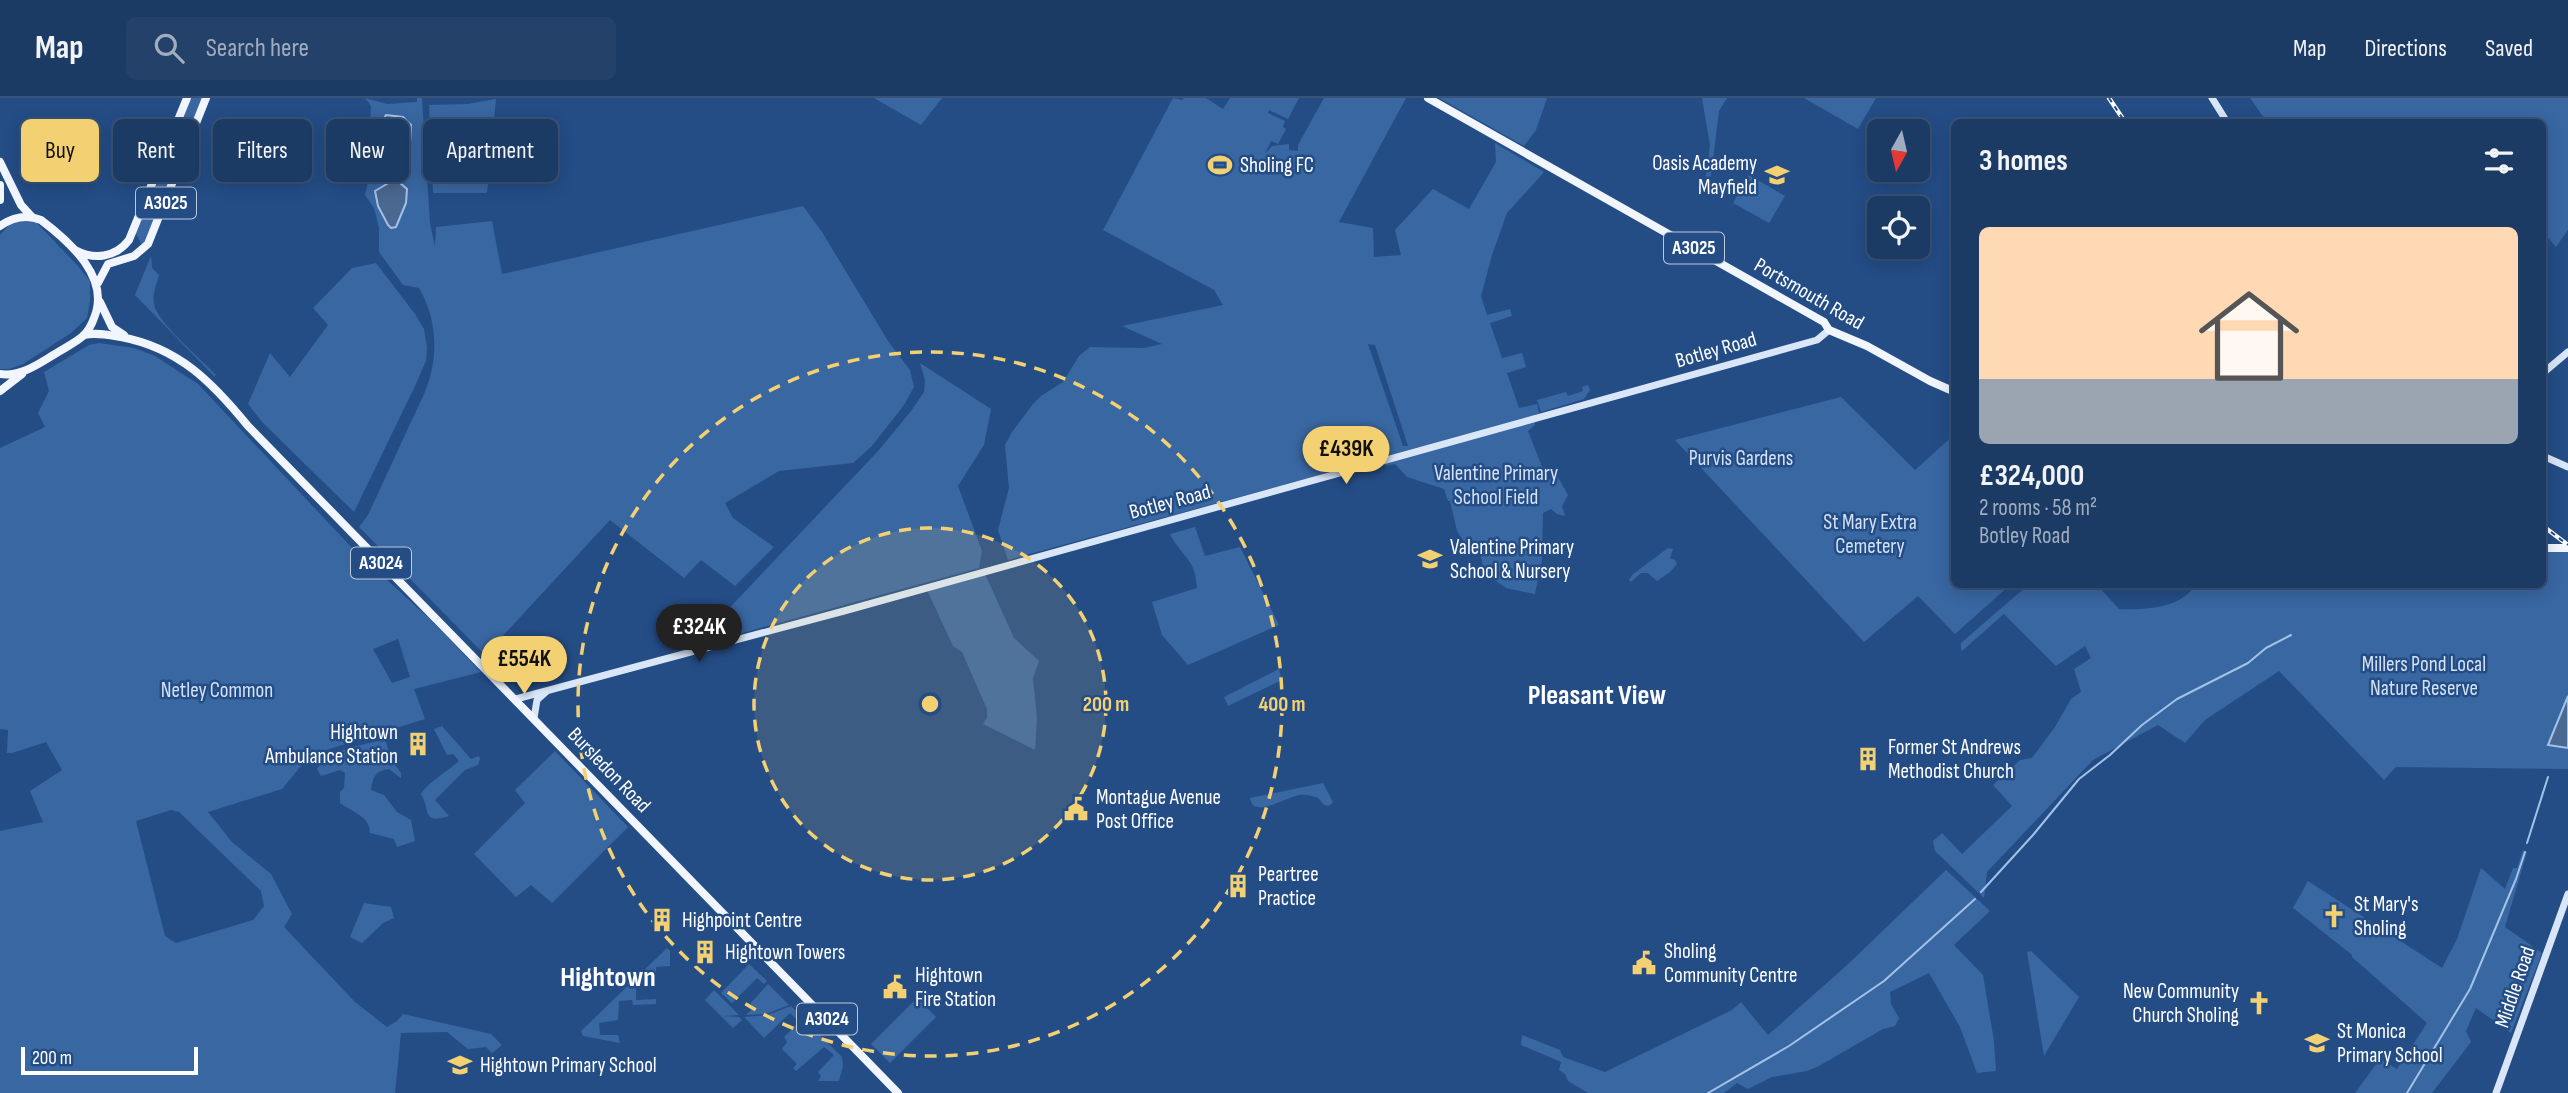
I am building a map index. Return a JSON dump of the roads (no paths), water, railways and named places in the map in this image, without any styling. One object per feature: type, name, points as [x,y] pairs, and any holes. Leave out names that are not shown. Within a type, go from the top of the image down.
[{"type":"main road","name":"A3025","points":[[70,247],[84,254],[103,256],[117,251],[129,240],[187,98]]},
{"type":"main road","name":"A3025","points":[[97,283],[108,264],[135,256],[148,244],[206,98]]},
{"type":"main road","name":"Portsmouth Road","points":[[1428,98],[1807,312],[1824,322],[1829,330],[1867,346],[1951,390]]},
{"type":"main road","points":[[2212,98],[2225,119]]},
{"type":"main road","points":[[0,162],[21,205],[33,217],[50,227],[88,266],[97,283],[99,299],[93,321],[84,335],[27,370],[0,391]]},
{"type":"main road","points":[[0,185],[0,200]]},
{"type":"main road","points":[[0,226],[13,219],[33,217]]},
{"type":"main road","name":"Bursledon Road","points":[[99,299],[112,327],[135,340],[168,352],[201,375],[898,1093]]},
{"type":"main road","name":"Botley Road","points":[[516,699],[844,611],[1805,344],[1817,340],[1829,330]]},
{"type":"main road","name":"Bursledon Road","points":[[84,335],[97,334],[135,340]]},
{"type":"main road","points":[[2546,370],[2568,352]]},
{"type":"main road","points":[[0,374],[12,375],[27,370]]},
{"type":"main road","points":[[2546,457],[2568,467]]},
{"type":"main road","points":[[2546,548],[2568,548]]},
{"type":"main road","points":[[534,718],[537,701],[547,692]]},
{"type":"main road","name":"Middle Road","points":[[2497,1093],[2568,894]]},
{"type":"waterway","points":[[1981,892],[2079,779],[2142,725],[2177,699],[2248,663],[2266,648],[2291,635]]},
{"type":"waterway","points":[[2527,843],[2548,777]]},
{"type":"waterway","points":[[2407,1093],[2470,989],[2525,852]]},
{"type":"waterway","points":[[1708,1093],[1789,1046],[1884,981],[1975,899]]},
{"type":"railway","points":[[2109,98],[2123,119]]},
{"type":"railway","points":[[2546,528],[2568,545]]},
{"type":"place","name":"Sholing FC","points":[[1220,165]]},
{"type":"place","name":"Oasis Academy Mayfield","points":[[1777,175]]},
{"type":"place","name":"Valentine Primary School & Nursery","points":[[1430,559]]},
{"type":"place","name":"Hightown Ambulance Station","points":[[418,744]]},
{"type":"place","name":"Former St Andrews Methodist Church","points":[[1868,759]]},
{"type":"place","name":"Montague Avenue Post Office","points":[[1076,809]]},
{"type":"place","name":"Peartree Practice","points":[[1238,886]]},
{"type":"place","name":"St Mary's Sholing","points":[[2334,916]]},
{"type":"place","name":"Highpoint Centre","points":[[662,920]]},
{"type":"place","name":"Hightown Towers","points":[[705,952]]},
{"type":"place","name":"Sholing Community Centre","points":[[1644,963]]},
{"type":"place","name":"Hightown Fire Station","points":[[895,987]]},
{"type":"place","name":"New Community Church Sholing","points":[[2259,1003]]},
{"type":"place","name":"St Monica Primary School","points":[[2317,1043]]},
{"type":"place","name":"Hightown Primary School","points":[[460,1065]]},
{"type":"district","name":"Pleasant View","points":[[1597,695]]},
{"type":"district","name":"Hightown","points":[[608,977]]},
{"type":"park label","name":"Purvis Gardens","points":[[1741,458]]},
{"type":"park label","name":"Valentine Primary School Field","points":[[1496,485]]},
{"type":"park label","name":"St Mary Extra Cemetery","points":[[1870,534]]},
{"type":"park label","name":"Millers Pond Local Nature Reserve","points":[[2424,676]]},
{"type":"park label","name":"Netley Common","points":[[217,690]]}]
